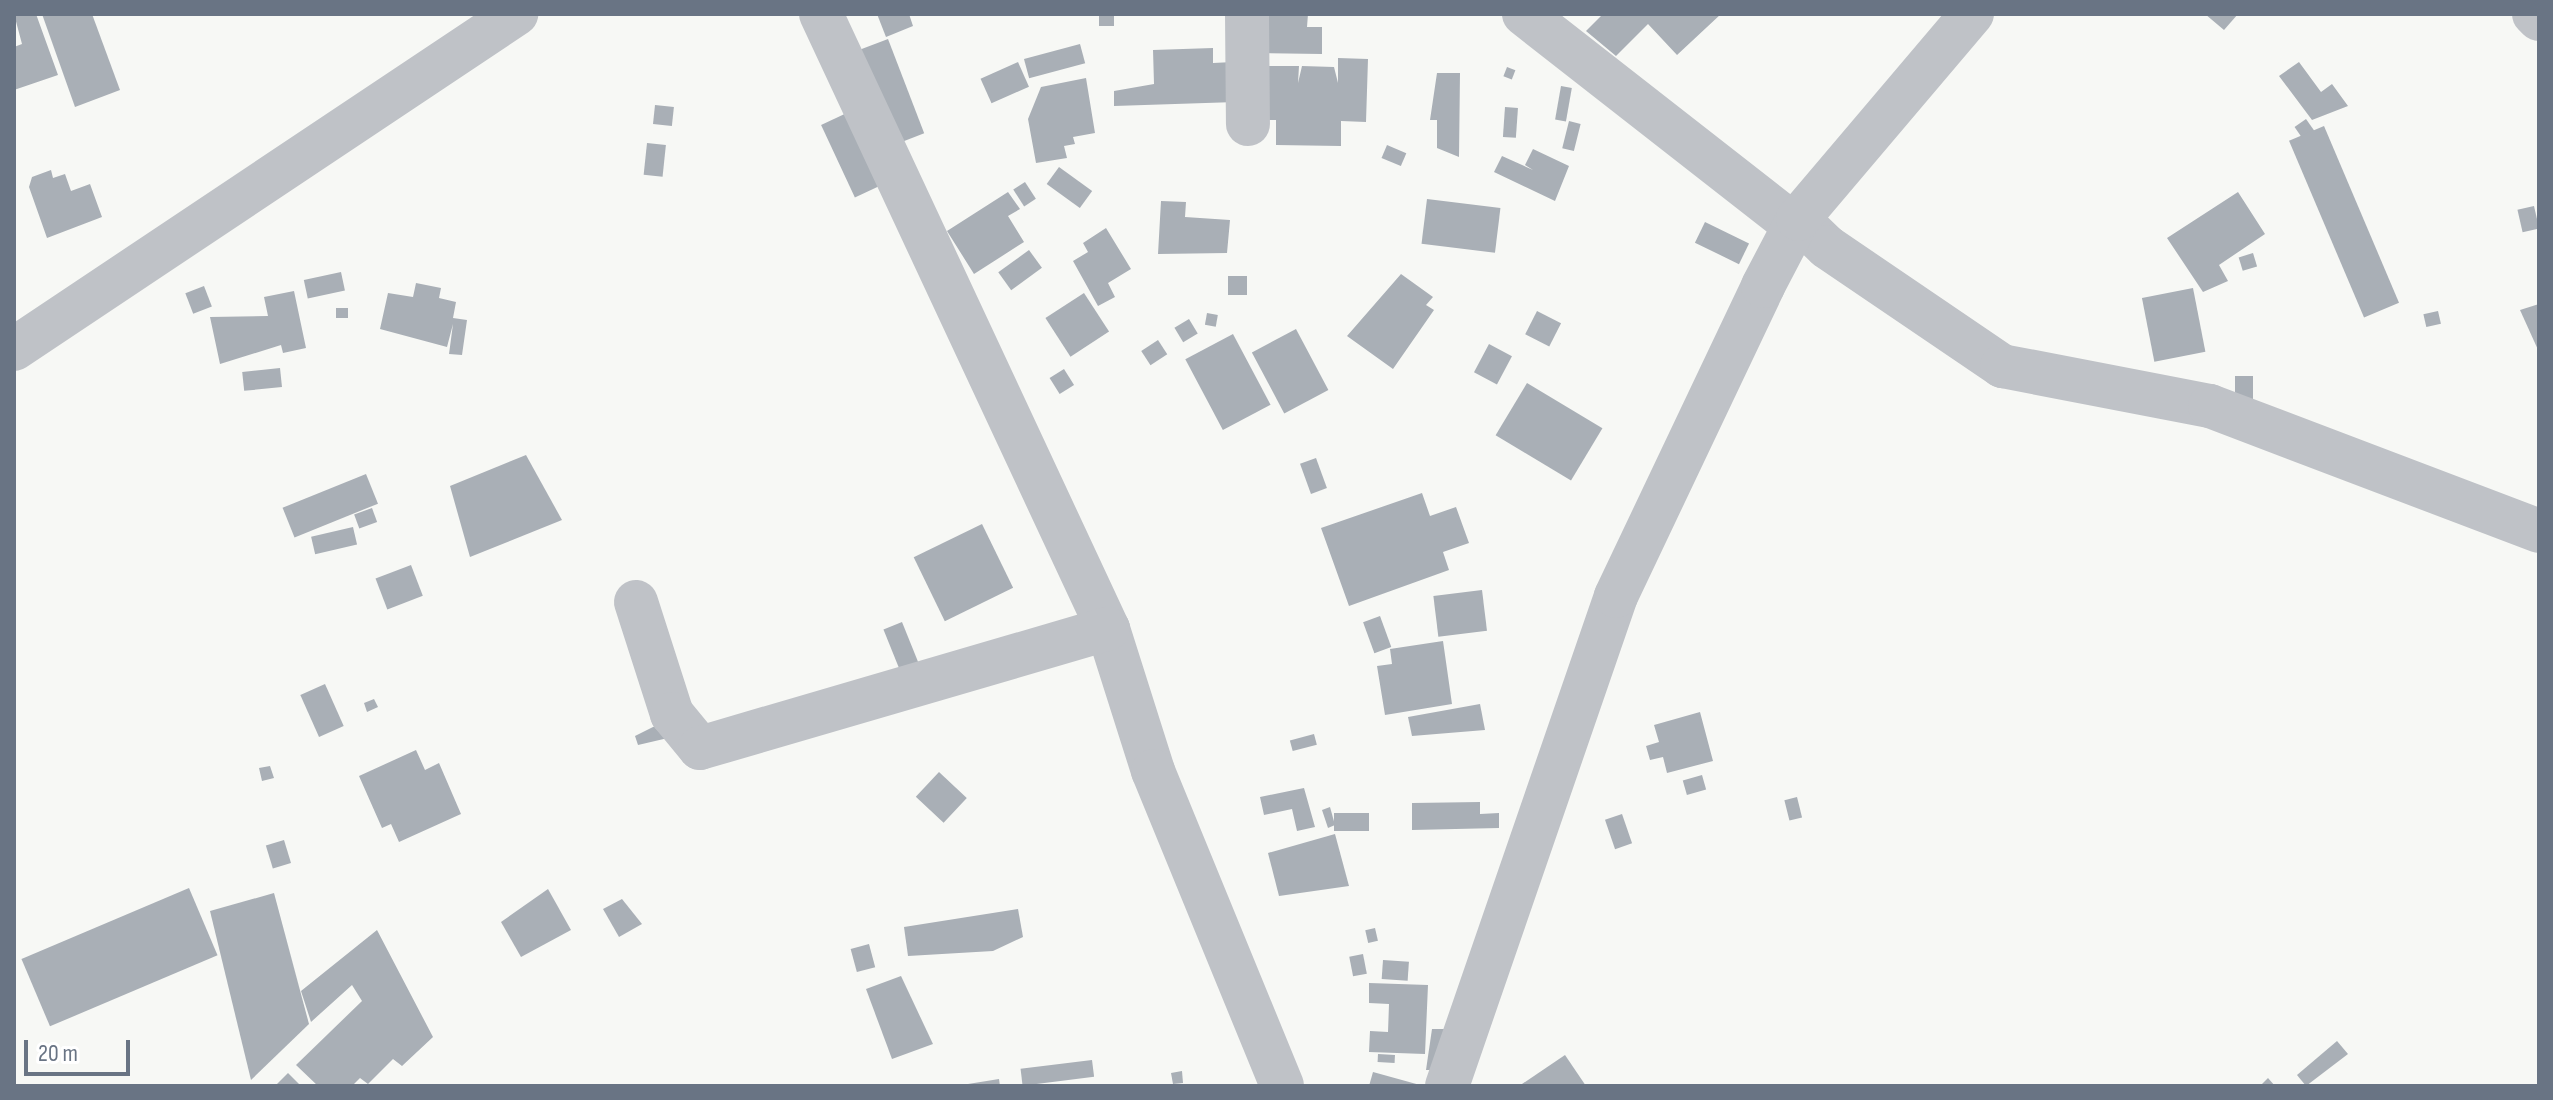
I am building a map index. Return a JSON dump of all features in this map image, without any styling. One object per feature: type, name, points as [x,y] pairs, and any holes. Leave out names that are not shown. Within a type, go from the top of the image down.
[{"type":"street","points":[[14,349],[516,14]]},
{"type":"street","points":[[821,14],[1108,629],[1153,771],[1282,1086]]},
{"type":"street","points":[[1247,14],[1248,124]]},
{"type":"street","points":[[1524,14],[1827,247],[2002,366],[2210,406],[2539,531]]},
{"type":"street","points":[[1447,1086],[1616,596],[1796,222],[1972,14]]},
{"type":"street","points":[[2534,14],[2539,19]]},
{"type":"street","points":[[636,602],[672,714],[700,748],[1108,629]]},
{"type":"building","points":[[14,14],[36,14],[58,75],[14,90],[14,47],[22,44]]},
{"type":"building","points":[[42,14],[92,14],[120,90],[75,107]]},
{"type":"building","points":[[877,14],[909,14],[913,26],[886,37]]},
{"type":"building","points":[[1099,14],[1114,14],[1114,26],[1099,26]]},
{"type":"building","points":[[1259,14],[1308,14],[1307,27],[1322,27],[1322,54],[1258,53]]},
{"type":"building","points":[[1603,14],[1721,14],[1677,55],[1648,24],[1616,56],[1586,31]]},
{"type":"building","points":[[2205,14],[2238,14],[2224,30]]},
{"type":"building","points":[[888,39],[924,133],[895,144],[859,50]]},
{"type":"building","points":[[1080,44],[1085,63],[1029,78],[1024,59]]},
{"type":"building","points":[[1213,48],[1213,63],[1233,62],[1236,102],[1114,106],[1114,91],[1154,84],[1153,50]]},
{"type":"building","points":[[1338,58],[1368,59],[1366,122],[1341,121],[1341,146],[1276,145],[1276,120],[1266,120],[1267,66],[1299,66],[1298,83],[1302,66],[1334,67],[1338,83]]},
{"type":"building","points":[[1018,62],[1029,87],[992,103],[981,79]]},
{"type":"building","points":[[2299,62],[2321,92],[2332,84],[2348,106],[2312,120],[2279,76]]},
{"type":"building","points":[[1507,67],[1515,70],[1512,80],[1503,76]]},
{"type":"building","points":[[1437,73],[1460,73],[1459,157],[1437,148],[1437,120],[1430,120]]},
{"type":"building","points":[[1086,78],[1095,133],[1073,137],[1075,144],[1064,146],[1067,158],[1036,163],[1028,119],[1041,87]]},
{"type":"building","points":[[1561,86],[1572,88],[1566,121],[1555,119]]},
{"type":"building","points":[[655,105],[674,107],[672,126],[653,124]]},
{"type":"building","points":[[1505,107],[1518,108],[1516,138],[1503,137]]},
{"type":"building","points":[[851,111],[885,184],[855,197],[821,125]]},
{"type":"building","points":[[2306,119],[2315,132],[2304,140],[2295,127]]},
{"type":"building","points":[[1569,121],[1581,124],[1574,151],[1562,148]]},
{"type":"building","points":[[2324,126],[2399,303],[2364,318],[2289,141]]},
{"type":"building","points":[[647,143],[666,145],[663,177],[644,175]]},
{"type":"building","points":[[1387,145],[1406,153],[1401,166],[1382,158]]},
{"type":"building","points":[[1533,149],[1569,166],[1555,201],[1494,172],[1502,156],[1533,170],[1525,165]]},
{"type":"building","points":[[1059,167],[1092,191],[1080,208],[1047,184]]},
{"type":"building","points":[[51,170],[53,178],[65,174],[71,191],[90,184],[102,217],[47,238],[29,187],[32,177]]},
{"type":"building","points":[[1025,182],[1036,199],[1024,206],[1013,190]]},
{"type":"building","points":[[1008,192],[1020,209],[1008,216],[1024,242],[974,274],[947,231]]},
{"type":"building","points":[[2238,192],[2265,234],[2219,265],[2228,281],[2203,292],[2167,238]]},
{"type":"building","points":[[1427,199],[1500,208],[1495,253],[1422,244]]},
{"type":"building","points":[[1161,201],[1186,202],[1185,217],[1230,220],[1227,253],[1158,254]]},
{"type":"building","points":[[2534,206],[2539,228],[2523,232],[2517,210]]},
{"type":"building","points":[[1705,222],[1749,243],[1739,264],[1695,243]]},
{"type":"building","points":[[1106,228],[1131,269],[1108,283],[1115,297],[1098,306],[1073,261],[1088,252],[1083,243]]},
{"type":"building","points":[[1029,250],[1042,268],[1011,290],[998,272]]},
{"type":"building","points":[[2253,253],[2257,266],[2243,271],[2239,257]]},
{"type":"building","points":[[341,272],[345,291],[308,298],[304,280]]},
{"type":"building","points":[[1401,274],[1433,297],[1426,305],[1434,310],[1393,369],[1347,336]]},
{"type":"building","points":[[1228,276],[1247,276],[1247,295],[1228,295]]},
{"type":"building","points":[[416,283],[441,288],[439,298],[456,302],[453,318],[467,320],[462,355],[449,354],[453,324],[447,347],[380,329],[388,293],[413,297]]},
{"type":"building","points":[[204,286],[212,307],[193,314],[185,293]]},
{"type":"building","points":[[2193,288],[2205,352],[2154,362],[2142,298]]},
{"type":"building","points":[[294,291],[306,348],[283,353],[281,345],[220,364],[210,317],[268,316],[264,297]]},
{"type":"building","points":[[1084,293],[1109,332],[1070,357],[1045,318]]},
{"type":"building","points":[[2539,304],[2539,352],[2520,310]]},
{"type":"building","points":[[336,308],[348,308],[348,318],[336,318]]},
{"type":"building","points":[[1537,311],[1561,323],[1549,346],[1525,334]]},
{"type":"building","points":[[2438,311],[2441,324],[2426,327],[2423,314]]},
{"type":"building","points":[[1207,313],[1218,315],[1216,327],[1205,325]]},
{"type":"building","points":[[1189,319],[1198,334],[1183,342],[1174,328]]},
{"type":"building","points":[[1296,329],[1328,390],[1284,413],[1252,352]]},
{"type":"building","points":[[1233,334],[1271,405],[1223,430],[1185,359]]},
{"type":"building","points":[[1158,340],[1167,354],[1150,365],[1141,351]]},
{"type":"building","points":[[1489,344],[1512,356],[1497,384],[1474,372]]},
{"type":"building","points":[[280,368],[282,387],[244,391],[242,372]]},
{"type":"building","points":[[1064,369],[1074,385],[1060,394],[1050,378]]},
{"type":"building","points":[[2235,376],[2253,376],[2253,401],[2235,401]]},
{"type":"building","points":[[1527,383],[1602,428],[1571,481],[1496,435]]},
{"type":"building","points":[[526,455],[562,520],[470,557],[450,486]]},
{"type":"building","points":[[1316,458],[1327,488],[1311,494],[1300,464]]},
{"type":"building","points":[[366,474],[378,504],[295,537],[283,508]]},
{"type":"building","points":[[1422,493],[1430,516],[1456,507],[1469,543],[1443,552],[1449,570],[1349,606],[1321,528]]},
{"type":"building","points":[[372,508],[377,522],[359,529],[354,514]]},
{"type":"building","points":[[982,524],[1013,588],[945,621],[914,557]]},
{"type":"building","points":[[353,527],[357,545],[315,554],[311,537]]},
{"type":"building","points":[[411,565],[423,596],[387,609],[376,579]]},
{"type":"building","points":[[1482,590],[1487,631],[1438,637],[1433,596]]},
{"type":"building","points":[[1380,616],[1391,647],[1374,653],[1363,622]]},
{"type":"building","points":[[902,622],[922,671],[903,679],[883,629]]},
{"type":"building","points":[[1443,641],[1452,704],[1385,715],[1377,666],[1392,664],[1390,649]]},
{"type":"building","points":[[325,684],[344,726],[319,737],[300,695]]},
{"type":"building","points":[[374,699],[378,707],[367,712],[364,703]]},
{"type":"building","points":[[1480,704],[1485,730],[1412,736],[1408,717]]},
{"type":"building","points":[[1700,712],[1713,761],[1667,773],[1663,757],[1650,760],[1646,746],[1659,742],[1654,725]]},
{"type":"building","points":[[663,722],[668,738],[638,745],[635,736]]},
{"type":"building","points":[[1314,734],[1317,745],[1293,751],[1290,740]]},
{"type":"building","points":[[416,750],[425,770],[439,763],[461,814],[399,842],[391,824],[382,828],[359,776]]},
{"type":"building","points":[[270,766],[274,778],[262,781],[259,768]]},
{"type":"building","points":[[939,772],[967,798],[944,823],[916,797]]},
{"type":"building","points":[[1702,775],[1706,789],[1687,795],[1683,781]]},
{"type":"building","points":[[1304,788],[1315,827],[1297,831],[1292,809],[1264,815],[1260,797]]},
{"type":"building","points":[[1797,797],[1802,817],[1789,821],[1784,800]]},
{"type":"building","points":[[1480,802],[1480,814],[1499,813],[1499,828],[1412,830],[1412,803]]},
{"type":"building","points":[[1330,807],[1335,825],[1328,828],[1322,810]]},
{"type":"building","points":[[1334,813],[1369,813],[1369,831],[1334,831]]},
{"type":"building","points":[[1622,814],[1632,843],[1615,849],[1605,820]]},
{"type":"building","points":[[1335,834],[1349,886],[1279,896],[1268,853]]},
{"type":"building","points":[[284,840],[291,863],[273,869],[266,846]]},
{"type":"building","points":[[189,888],[218,955],[50,1026],[21,959]]},
{"type":"building","points":[[548,889],[571,930],[521,957],[501,922]]},
{"type":"building","points":[[274,893],[309,1024],[251,1080],[210,911]]},
{"type":"building","points":[[622,899],[642,924],[619,937],[603,909]]},
{"type":"building","points":[[1018,909],[1023,937],[993,951],[908,956],[904,927]]},
{"type":"building","points":[[1375,928],[1378,941],[1368,943],[1365,930]]},
{"type":"building","points":[[377,930],[433,1037],[402,1066],[393,1059],[368,1084],[360,1078],[352,1086],[318,1086],[296,1065],[362,1001],[352,985],[311,1022],[301,991]]},
{"type":"building","points":[[869,944],[875,967],[857,972],[851,949]]},
{"type":"building","points":[[1363,954],[1367,974],[1353,976],[1349,957]]},
{"type":"building","points":[[1383,960],[1409,962],[1408,981],[1382,979]]},
{"type":"building","points":[[901,976],[933,1044],[892,1059],[866,989]]},
{"type":"building","points":[[1369,983],[1428,985],[1425,1054],[1369,1052],[1370,1031],[1388,1032],[1389,1004],[1369,1003]]},
{"type":"building","points":[[1432,1029],[1447,1029],[1435,1070],[1426,1070]]},
{"type":"building","points":[[2337,1041],[2348,1054],[2306,1086],[2297,1075]]},
{"type":"building","points":[[1378,1054],[1395,1055],[1395,1063],[1378,1062]]},
{"type":"building","points":[[1565,1055],[1586,1086],[1519,1086]]},
{"type":"building","points":[[1092,1060],[1094,1077],[1023,1086],[1021,1069]]},
{"type":"building","points":[[1182,1071],[1183,1083],[1173,1084],[1171,1073]]},
{"type":"building","points":[[1373,1072],[1420,1085],[1420,1086],[1369,1086]]},
{"type":"building","points":[[288,1073],[301,1086],[275,1086]]},
{"type":"building","points":[[2268,1078],[2275,1086],[2260,1086]]},
{"type":"building","points":[[999,1079],[1000,1086],[968,1086],[968,1084]]}]
